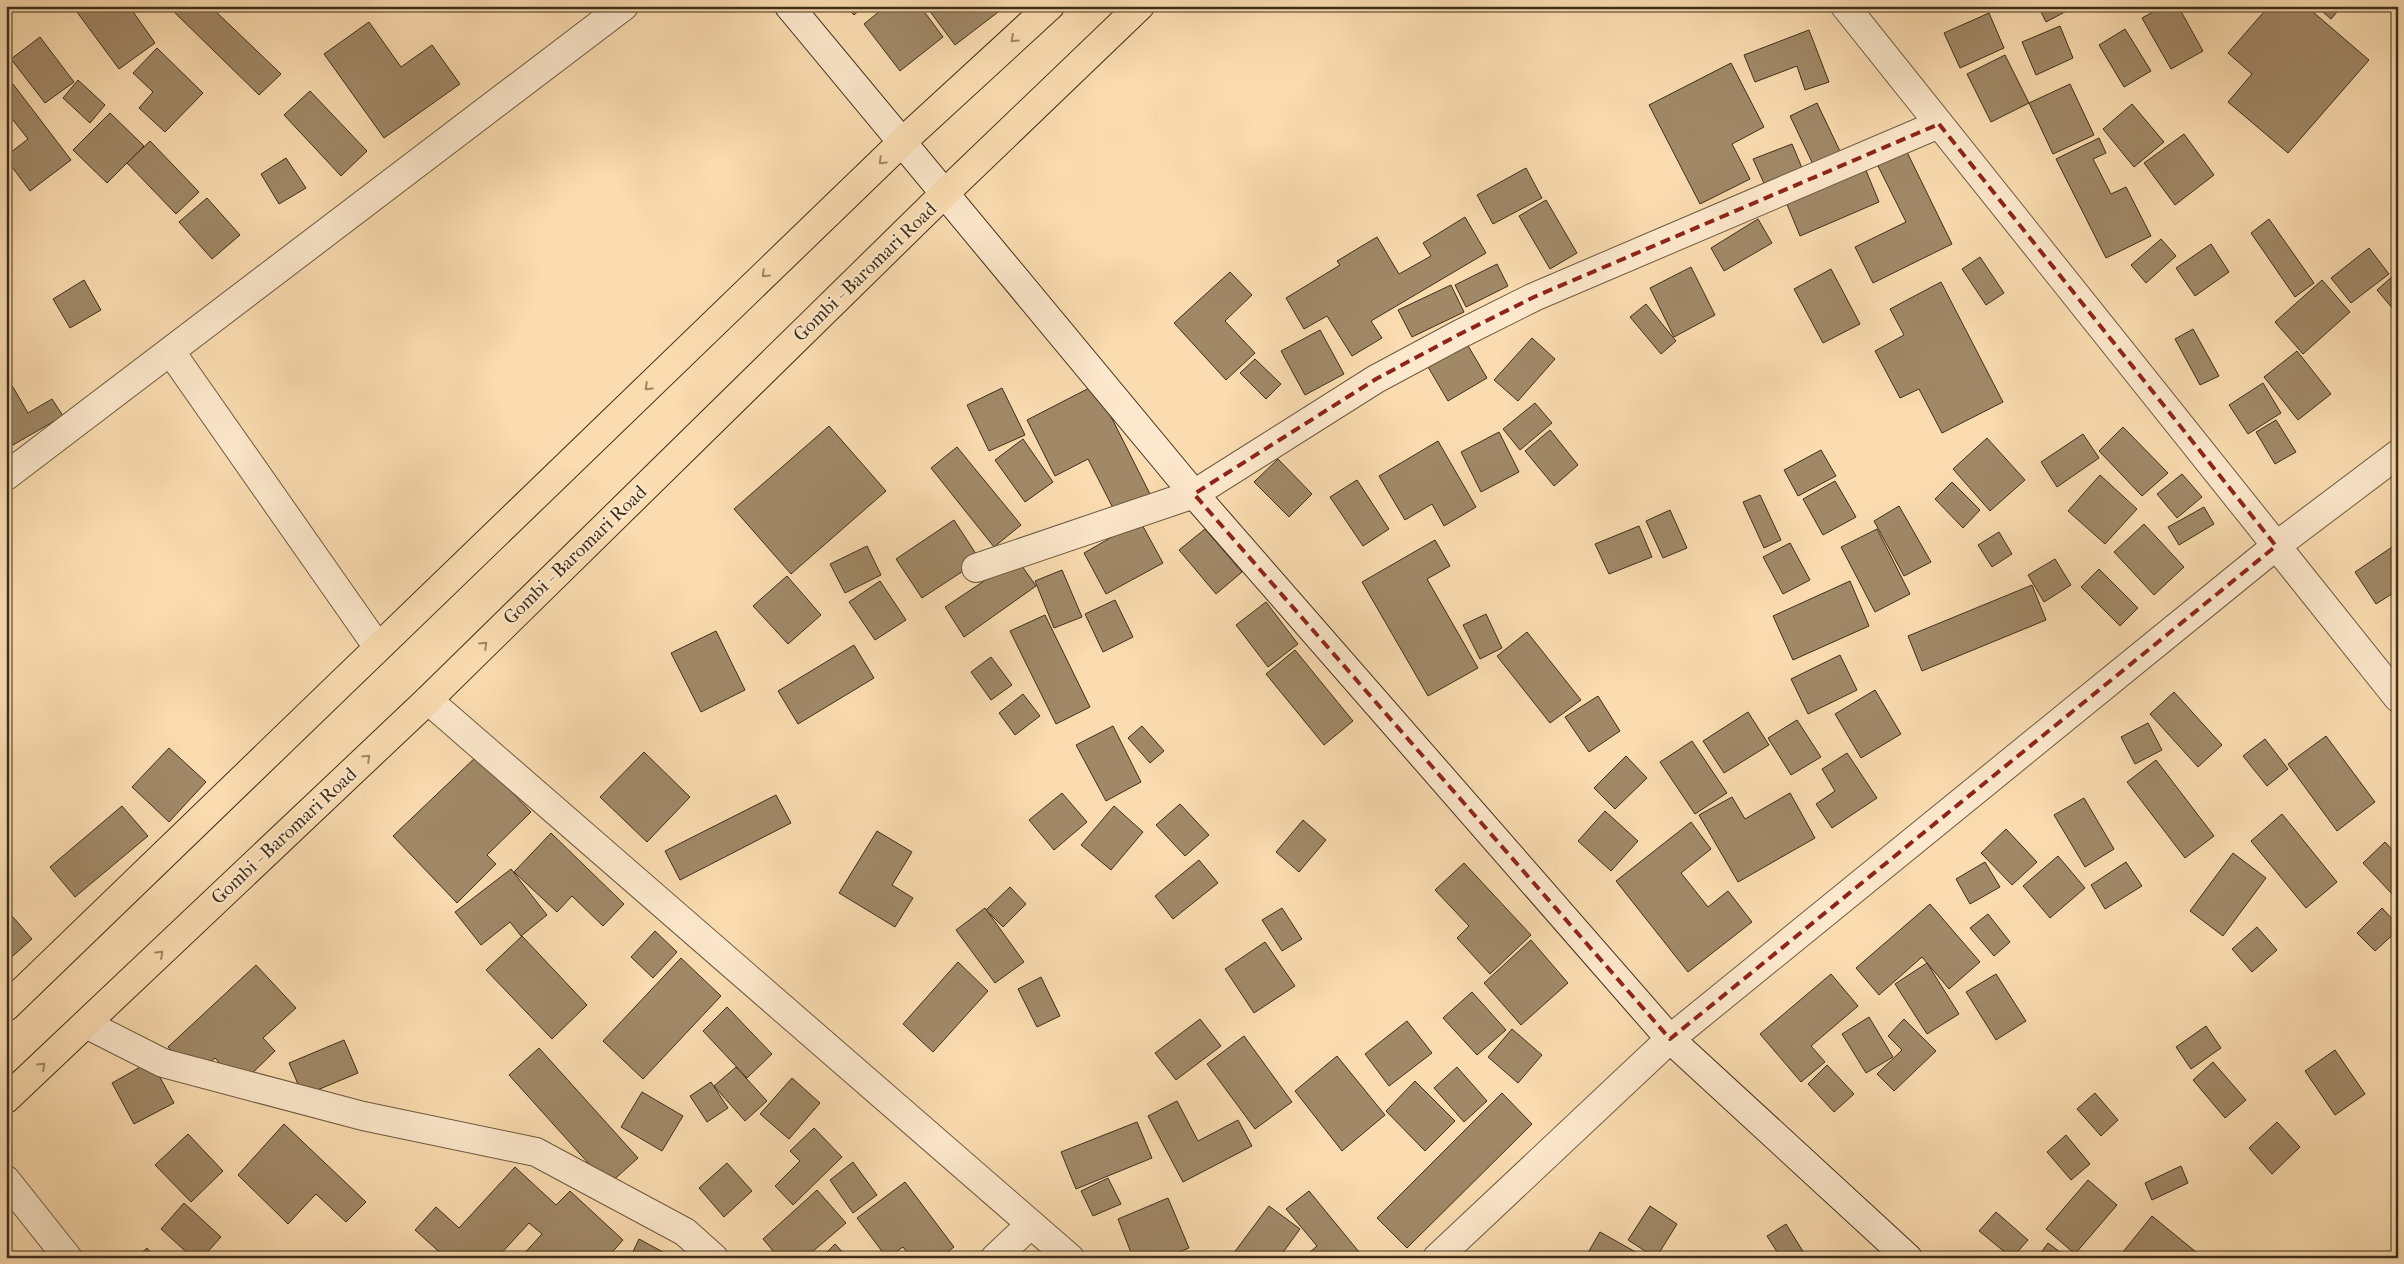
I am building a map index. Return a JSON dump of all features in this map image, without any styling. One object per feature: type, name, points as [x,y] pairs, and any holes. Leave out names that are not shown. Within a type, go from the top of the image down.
[{"type":"main road","points":[[6,1007],[902,142],[1050,6]]},
{"type":"main road","name":"Gombi - Baromari Road","points":[[6,1099],[428,700],[945,193],[1140,6]]},
{"type":"street","points":[[6,476],[624,6]]},
{"type":"street","points":[[790,6],[1194,494],[1670,1039],[1908,1258]]},
{"type":"street","points":[[1845,6],[2398,698]]},
{"type":"street","points":[[976,568],[1194,494],[1376,379],[1534,297],[1939,124]]},
{"type":"street","points":[[171,352],[378,646]]},
{"type":"street","points":[[1437,1258],[1670,1039],[2276,546],[2398,454]]},
{"type":"street","points":[[428,700],[1070,1258]]},
{"type":"street","points":[[86,1024],[163,1063],[363,1116],[536,1152],[685,1232],[714,1258]]},
{"type":"street","points":[[6,1180],[68,1258]]},
{"type":"street","points":[[995,1258],[1030,1224]]},
{"type":"highlighted area","points":[[1939,124],[2276,546],[1670,1039],[1194,494],[1376,379],[1534,297]]},
{"type":"building","points":[[76,6],[129,6],[155,43],[119,69],[74,8]]},
{"type":"building","points":[[175,6],[210,6],[281,74],[259,95],[172,10]]},
{"type":"building","points":[[846,6],[864,6],[854,15]]},
{"type":"building","points":[[886,6],[920,6],[943,37],[900,71],[864,24]]},
{"type":"building","points":[[926,6],[1006,6],[955,45]]},
{"type":"building","points":[[2038,6],[2076,6],[2046,22]]},
{"type":"building","points":[[2164,6],[2178,6],[2203,51],[2171,69],[2142,18]]},
{"type":"building","points":[[2269,6],[2306,6],[2369,60],[2288,153],[2228,102],[2252,74],[2228,53]]},
{"type":"building","points":[[2316,6],[2342,6],[2331,19]]},
{"type":"building","points":[[1989,13],[2004,48],[1960,68],[1944,33]]},
{"type":"building","points":[[369,22],[401,67],[432,45],[460,84],[384,138],[324,54]]},
{"type":"building","points":[[2060,26],[2073,58],[2036,75],[2022,42]]},
{"type":"building","points":[[2125,29],[2151,71],[2124,87],[2099,45]]},
{"type":"building","points":[[1809,30],[1829,82],[1805,90],[1797,66],[1755,82],[1744,55]]},
{"type":"building","points":[[40,37],[74,82],[45,103],[11,59]]},
{"type":"building","points":[[157,48],[203,93],[165,132],[139,108],[153,92],[133,73]]},
{"type":"building","points":[[2005,55],[2029,103],[1991,122],[1967,74]]},
{"type":"building","points":[[1731,63],[1764,127],[1732,144],[1750,179],[1700,204],[1649,105]]},
{"type":"building","points":[[78,80],[105,105],[90,123],[63,98]]},
{"type":"building","points":[[13,84],[71,160],[30,191],[6,159],[6,156],[28,139],[6,111],[6,89]]},
{"type":"building","points":[[2070,84],[2094,135],[2053,154],[2029,103]]},
{"type":"building","points":[[310,91],[367,151],[341,176],[284,115]]},
{"type":"building","points":[[1817,103],[1847,166],[1820,179],[1790,116]]},
{"type":"building","points":[[2132,104],[2164,142],[2134,167],[2103,129]]},
{"type":"building","points":[[110,113],[144,146],[107,183],[73,150]]},
{"type":"building","points":[[2184,134],[2214,175],[2175,205],[2144,163]]},
{"type":"building","points":[[2099,138],[2106,153],[2093,159],[2111,194],[2126,187],[2151,236],[2106,258],[2056,159]]},
{"type":"building","points":[[150,141],[199,192],[176,214],[127,163]]},
{"type":"building","points":[[1792,144],[1805,175],[1767,190],[1753,159]]},
{"type":"building","points":[[1904,146],[1952,244],[1873,283],[1855,247],[1906,222],[1875,160]]},
{"type":"building","points":[[286,158],[306,188],[279,204],[261,174]]},
{"type":"building","points":[[1526,168],[1542,198],[1493,224],[1477,195]]},
{"type":"building","points":[[1865,168],[1879,202],[1800,236],[1786,202]]},
{"type":"building","points":[[207,198],[240,235],[212,259],[179,222]]},
{"type":"building","points":[[1546,200],[1577,253],[1550,269],[1519,216]]},
{"type":"building","points":[[1465,217],[1486,253],[1371,321],[1382,338],[1352,356],[1327,316],[1304,329],[1286,298],[1340,265],[1337,261],[1377,237],[1399,274],[1431,256],[1423,243]]},
{"type":"building","points":[[1758,219],[1772,243],[1724,271],[1711,248]]},
{"type":"building","points":[[2269,219],[2314,283],[2295,297],[2251,233]]},
{"type":"building","points":[[2161,239],[2176,256],[2146,283],[2131,265]]},
{"type":"building","points":[[2211,244],[2229,272],[2195,296],[2176,268]]},
{"type":"building","points":[[2369,248],[2389,274],[2351,303],[2331,278]]},
{"type":"building","points":[[1980,257],[2004,293],[1986,305],[1962,269]]},
{"type":"building","points":[[1497,264],[1508,286],[1466,307],[1455,285]]},
{"type":"building","points":[[1691,267],[1715,315],[1674,337],[1650,288]]},
{"type":"building","points":[[1831,269],[1860,324],[1823,343],[1794,289]]},
{"type":"building","points":[[1230,272],[1252,295],[1225,321],[1255,353],[1226,380],[1174,323]]},
{"type":"building","points":[[2394,275],[2398,279],[2398,315],[2377,290]]},
{"type":"building","points":[[84,280],[101,310],[70,328],[53,299]]},
{"type":"building","points":[[2322,280],[2350,312],[2303,354],[2275,322]]},
{"type":"building","points":[[1941,282],[2003,402],[1942,433],[1919,389],[1900,398],[1875,351],[1904,335],[1890,309]]},
{"type":"building","points":[[1451,285],[1464,312],[1412,337],[1398,310]]},
{"type":"building","points":[[1646,304],[1676,341],[1661,354],[1630,317]]},
{"type":"building","points":[[2193,329],[2219,376],[2200,385],[2175,339]]},
{"type":"building","points":[[1320,330],[1344,374],[1305,395],[1281,351]]},
{"type":"building","points":[[1532,338],[1555,359],[1518,401],[1494,380]]},
{"type":"building","points":[[1467,344],[1487,378],[1448,401],[1428,367]]},
{"type":"building","points":[[2297,351],[2331,394],[2298,420],[2264,377]]},
{"type":"building","points":[[1255,359],[1281,384],[1266,399],[1240,373]]},
{"type":"building","points":[[10,382],[28,413],[52,399],[63,416],[13,445],[6,433],[6,384]]},
{"type":"building","points":[[2263,383],[2281,413],[2248,434],[2229,405]]},
{"type":"building","points":[[1095,385],[1150,494],[1115,512],[1088,459],[1055,476],[1027,420]]},
{"type":"building","points":[[1002,388],[1025,435],[989,451],[967,405]]},
{"type":"building","points":[[1535,403],[1552,423],[1520,450],[1503,429]]},
{"type":"building","points":[[2276,420],[2296,452],[2275,464],[2256,432]]},
{"type":"building","points":[[829,426],[886,491],[791,574],[734,509]]},
{"type":"building","points":[[2123,427],[2168,473],[2142,496],[2099,451]]},
{"type":"building","points":[[1550,430],[1578,465],[1554,486],[1525,451]]},
{"type":"building","points":[[1499,432],[1519,472],[1481,492],[1461,452]]},
{"type":"building","points":[[2083,434],[2099,458],[2057,487],[2041,462]]},
{"type":"building","points":[[1987,438],[2025,480],[1990,511],[1953,469]]},
{"type":"building","points":[[1023,439],[1053,482],[1025,502],[995,460]]},
{"type":"building","points":[[1438,441],[1476,507],[1444,526],[1432,504],[1405,520],[1379,476]]},
{"type":"building","points":[[957,447],[1021,525],[994,547],[931,468]]},
{"type":"building","points":[[1821,450],[1836,476],[1798,496],[1784,470]]},
{"type":"building","points":[[1278,459],[1312,494],[1289,517],[1254,482]]},
{"type":"building","points":[[2182,474],[2202,497],[2177,518],[2157,494]]},
{"type":"building","points":[[2100,475],[2137,509],[2105,544],[2068,511]]},
{"type":"building","points":[[1357,480],[1389,529],[1363,546],[1330,497]]},
{"type":"building","points":[[1835,481],[1856,517],[1823,535],[1803,499]]},
{"type":"building","points":[[1952,482],[1980,510],[1963,528],[1935,499]]},
{"type":"building","points":[[1760,495],[1781,540],[1764,548],[1743,502]]},
{"type":"building","points":[[1899,506],[1931,562],[1904,576],[1874,521]]},
{"type":"building","points":[[2204,507],[2214,524],[2179,545],[2168,527]]},
{"type":"building","points":[[1670,510],[1687,548],[1663,558],[1646,521]]},
{"type":"building","points":[[954,520],[980,560],[922,598],[896,559]]},
{"type":"building","points":[[1140,521],[1163,563],[1106,594],[1084,553]]},
{"type":"building","points":[[2144,524],[2184,567],[2154,595],[2114,552]]},
{"type":"building","points":[[1639,526],[1652,557],[1609,574],[1595,544]]},
{"type":"building","points":[[1205,529],[1242,572],[1216,594],[1179,550]]},
{"type":"building","points":[[1877,529],[1910,594],[1875,612],[1841,547]]},
{"type":"building","points":[[1999,532],[2012,554],[1992,567],[1978,545]]},
{"type":"building","points":[[1435,540],[1450,566],[1427,579],[1478,668],[1428,696],[1362,582]]},
{"type":"building","points":[[1790,543],[1810,580],[1783,594],[1763,557]]},
{"type":"building","points":[[2398,543],[2398,590],[2376,604],[2355,572]]},
{"type":"building","points":[[867,546],[881,575],[845,593],[830,564]]},
{"type":"building","points":[[1017,559],[1036,586],[964,637],[945,607]]},
{"type":"building","points":[[2055,559],[2071,585],[2044,602],[2028,575]]},
{"type":"building","points":[[2099,569],[2138,608],[2120,626],[2081,587]]},
{"type":"building","points":[[1062,570],[1082,617],[1054,628],[1035,581]]},
{"type":"building","points":[[787,576],[821,615],[788,644],[753,606]]},
{"type":"building","points":[[880,581],[906,620],[875,640],[849,602]]},
{"type":"building","points":[[1850,581],[1869,626],[1793,660],[1773,616]]},
{"type":"building","points":[[2032,585],[2046,620],[1922,671],[1908,636]]},
{"type":"building","points":[[1115,600],[1133,637],[1103,652],[1085,614]]},
{"type":"building","points":[[1266,602],[1298,644],[1268,667],[1236,625]]},
{"type":"building","points":[[1486,614],[1502,648],[1480,659],[1463,625]]},
{"type":"building","points":[[1045,615],[1090,707],[1056,724],[1010,631]]},
{"type":"building","points":[[716,631],[745,690],[701,712],[671,653]]},
{"type":"building","points":[[1527,632],[1581,700],[1550,723],[1497,656]]},
{"type":"building","points":[[854,645],[874,678],[798,724],[778,691]]},
{"type":"building","points":[[1295,650],[1353,721],[1324,745],[1266,674]]},
{"type":"building","points":[[1840,655],[1857,690],[1808,714],[1791,679]]},
{"type":"building","points":[[991,657],[1012,685],[991,700],[971,672]]},
{"type":"building","points":[[1875,690],[1901,734],[1861,758],[1835,714]]},
{"type":"building","points":[[2174,692],[2222,745],[2198,767],[2150,714]]},
{"type":"building","points":[[1023,694],[1040,716],[1015,735],[999,713]]},
{"type":"building","points":[[1598,696],[1620,731],[1589,752],[1565,717]]},
{"type":"building","points":[[1748,712],[1769,745],[1724,773],[1703,741]]},
{"type":"building","points":[[1797,720],[1821,757],[1791,775],[1768,738]]},
{"type":"building","points":[[2148,723],[2162,750],[2135,764],[2121,737]]},
{"type":"building","points":[[1113,726],[1141,782],[1106,801],[1076,745]]},
{"type":"building","points":[[1142,726],[1164,751],[1150,763],[1128,738]]},
{"type":"building","points":[[2326,736],[2375,802],[2337,831],[2288,764]]},
{"type":"building","points":[[2265,739],[2288,769],[2267,786],[2243,756]]},
{"type":"building","points":[[1692,741],[1727,793],[1695,814],[1660,762]]},
{"type":"building","points":[[169,748],[206,782],[169,822],[132,787]]},
{"type":"building","points":[[644,752],[690,797],[647,842],[600,797]]},
{"type":"building","points":[[1847,753],[1877,798],[1832,828],[1816,804],[1835,791],[1822,769]]},
{"type":"building","points":[[477,756],[531,812],[487,855],[496,864],[457,903],[393,836]]},
{"type":"building","points":[[1626,756],[1647,778],[1615,809],[1594,788]]},
{"type":"building","points":[[2156,760],[2214,836],[2185,858],[2127,782]]},
{"type":"building","points":[[1062,793],[1087,822],[1054,850],[1029,820]]},
{"type":"building","points":[[1790,793],[1815,838],[1738,882],[1699,815],[1732,797],[1745,819]]},
{"type":"building","points":[[776,795],[791,823],[680,880],[665,851]]},
{"type":"building","points":[[2084,798],[2114,849],[2085,867],[2054,815]]},
{"type":"building","points":[[1180,804],[1209,835],[1185,856],[1156,825]]},
{"type":"building","points":[[122,806],[148,836],[75,897],[50,867]]},
{"type":"building","points":[[1114,806],[1143,832],[1111,870],[1081,845]]},
{"type":"building","points":[[1605,811],[1638,841],[1611,871],[1578,841]]},
{"type":"building","points":[[2282,814],[2337,882],[2306,908],[2251,841]]},
{"type":"building","points":[[1303,820],[1326,840],[1299,872],[1276,852]]},
{"type":"building","points":[[1691,822],[1711,849],[1681,873],[1708,907],[1728,891],[1752,922],[1688,972],[1616,881]]},
{"type":"building","points":[[2006,829],[2037,862],[2012,885],[1981,853]]},
{"type":"building","points":[[877,831],[912,852],[892,885],[913,898],[895,927],[839,893]]},
{"type":"building","points":[[551,833],[624,904],[603,926],[572,896],[557,912],[514,872]]},
{"type":"building","points":[[2385,842],[2398,856],[2398,891],[2393,895],[2363,863]]},
{"type":"building","points":[[2233,853],[2266,878],[2223,936],[2190,911]]},
{"type":"building","points":[[2058,856],[2085,888],[2050,918],[2023,886]]},
{"type":"building","points":[[1199,860],[1218,883],[1173,919],[1155,896]]},
{"type":"building","points":[[1985,862],[2000,887],[1970,904],[1956,879]]},
{"type":"building","points":[[2126,862],[2142,886],[2105,909],[2091,885]]},
{"type":"building","points":[[1464,863],[1531,935],[1490,974],[1457,938],[1469,926],[1435,890]]},
{"type":"building","points":[[511,869],[547,915],[521,936],[510,922],[481,945],[455,912]]},
{"type":"building","points":[[1010,887],[1026,904],[1003,927],[986,910]]},
{"type":"building","points":[[1930,904],[1980,962],[1949,989],[1922,957],[1879,995],[1856,968]]},
{"type":"building","points":[[985,908],[1024,962],[995,983],[956,930]]},
{"type":"building","points":[[1282,908],[1302,939],[1282,951],[1262,920]]},
{"type":"building","points":[[2382,908],[2398,925],[2398,930],[2375,951],[2357,933]]},
{"type":"building","points":[[6,909],[32,939],[6,962]]},
{"type":"building","points":[[1988,914],[2010,942],[1994,956],[1970,928]]},
{"type":"building","points":[[2257,927],[2277,950],[2252,972],[2232,949]]},
{"type":"building","points":[[655,931],[677,952],[653,978],[631,957]]},
{"type":"building","points":[[522,936],[587,1005],[552,1039],[486,970]]},
{"type":"building","points":[[1531,940],[1568,983],[1521,1025],[1484,983]]},
{"type":"building","points":[[1265,942],[1295,986],[1254,1013],[1225,969]]},
{"type":"building","points":[[681,958],[721,996],[643,1079],[603,1041]]},
{"type":"building","points":[[958,962],[988,991],[933,1052],[903,1024]]},
{"type":"building","points":[[1927,963],[1959,1014],[1927,1034],[1895,984]]},
{"type":"building","points":[[256,965],[296,1008],[263,1038],[275,1051],[240,1085],[215,1058],[195,1076],[168,1047]]},
{"type":"building","points":[[1831,974],[1858,1006],[1811,1046],[1825,1062],[1801,1082],[1760,1034]]},
{"type":"building","points":[[1996,974],[2026,1021],[1996,1040],[1966,992]]},
{"type":"building","points":[[1041,977],[1060,1016],[1037,1027],[1018,989]]},
{"type":"building","points":[[1472,992],[1506,1030],[1477,1055],[1443,1018]]},
{"type":"building","points":[[727,1007],[772,1054],[747,1078],[703,1031]]},
{"type":"building","points":[[1869,1017],[1893,1057],[1866,1073],[1842,1034]]},
{"type":"building","points":[[1200,1019],[1221,1046],[1176,1080],[1155,1053]]},
{"type":"building","points":[[1904,1019],[1936,1051],[1894,1091],[1877,1074],[1902,1050],[1888,1036]]},
{"type":"building","points":[[1407,1021],[1432,1053],[1389,1086],[1365,1054]]},
{"type":"building","points":[[2206,1026],[2221,1048],[2191,1069],[2176,1047]]},
{"type":"building","points":[[1512,1029],[1542,1055],[1518,1083],[1488,1057]]},
{"type":"building","points":[[1244,1036],[1292,1102],[1255,1129],[1207,1064]]},
{"type":"building","points":[[344,1040],[358,1073],[303,1096],[289,1063]]},
{"type":"building","points":[[539,1048],[638,1158],[608,1185],[509,1075]]},
{"type":"building","points":[[2335,1050],[2365,1094],[2335,1115],[2305,1071]]},
{"type":"building","points":[[1337,1056],[1385,1115],[1342,1151],[1295,1091]]},
{"type":"building","points":[[151,1061],[174,1103],[134,1124],[112,1083]]},
{"type":"building","points":[[2213,1062],[2246,1100],[2225,1118],[2193,1080]]},
{"type":"building","points":[[1827,1065],[1854,1094],[1834,1112],[1808,1084]]},
{"type":"building","points":[[736,1067],[767,1101],[745,1121],[714,1086]]},
{"type":"building","points":[[1457,1067],[1487,1101],[1464,1122],[1434,1088]]},
{"type":"building","points":[[792,1078],[820,1103],[789,1139],[760,1114]]},
{"type":"building","points":[[1415,1081],[1455,1121],[1425,1151],[1386,1111]]},
{"type":"building","points":[[711,1082],[728,1108],[707,1122],[690,1096]]},
{"type":"building","points":[[642,1092],[683,1116],[662,1151],[621,1127]]},
{"type":"building","points":[[1502,1093],[1532,1124],[1407,1248],[1377,1218]]},
{"type":"building","points":[[2095,1093],[2118,1120],[2101,1136],[2077,1109]]},
{"type":"building","points":[[1177,1101],[1198,1141],[1238,1120],[1252,1146],[1183,1182],[1148,1116]]},
{"type":"building","points":[[1137,1122],[1152,1158],[1076,1189],[1061,1152]]},
{"type":"building","points":[[2277,1122],[2300,1147],[2272,1174],[2249,1148]]},
{"type":"building","points":[[284,1124],[366,1202],[346,1222],[316,1194],[288,1224],[238,1175]]},
{"type":"building","points":[[814,1128],[842,1157],[793,1205],[775,1186],[800,1161],[790,1151]]},
{"type":"building","points":[[188,1134],[223,1171],[191,1202],[155,1165]]},
{"type":"building","points":[[2066,1135],[2090,1164],[2071,1180],[2047,1152]]},
{"type":"building","points":[[853,1162],[877,1195],[853,1213],[830,1180]]},
{"type":"building","points":[[727,1163],[752,1191],[724,1217],[699,1188]]},
{"type":"building","points":[[2181,1166],[2188,1183],[2152,1200],[2145,1183]]},
{"type":"building","points":[[515,1167],[556,1205],[570,1191],[623,1240],[607,1258],[520,1258],[542,1234],[529,1223],[497,1258],[446,1258],[415,1230],[436,1207],[459,1228]]},
{"type":"building","points":[[1108,1178],[1121,1204],[1093,1216],[1081,1191]]},
{"type":"building","points":[[2088,1180],[2117,1205],[2075,1254],[2046,1229]]},
{"type":"building","points":[[905,1182],[954,1247],[940,1258],[911,1258],[903,1247],[887,1258],[857,1218]]},
{"type":"building","points":[[817,1190],[846,1223],[805,1258],[779,1258],[763,1239]]},
{"type":"building","points":[[1309,1191],[1364,1258],[1303,1258],[1317,1246],[1286,1209]]},
{"type":"building","points":[[1168,1198],[1189,1248],[1165,1258],[1133,1258],[1118,1219]]},
{"type":"building","points":[[184,1203],[221,1237],[202,1258],[193,1258],[161,1229]]},
{"type":"building","points":[[1269,1206],[1300,1229],[1279,1258],[1230,1258]]},
{"type":"building","points":[[1650,1206],[1677,1224],[1656,1258],[1628,1240]]},
{"type":"building","points":[[1996,1212],[2028,1240],[2012,1258],[1979,1231]]},
{"type":"building","points":[[2152,1216],[2196,1252],[2192,1258],[2118,1258]]},
{"type":"building","points":[[1786,1224],[1804,1253],[1796,1258],[1781,1258],[1767,1236]]},
{"type":"building","points":[[1600,1232],[1641,1255],[1639,1258],[1585,1258]]},
{"type":"building","points":[[639,1239],[674,1258],[630,1258]]},
{"type":"building","points":[[2048,1243],[2068,1258],[2037,1258]]},
{"type":"building","points":[[835,1244],[848,1258],[821,1258]]},
{"type":"building","points":[[147,1248],[155,1258],[136,1258]]}]
